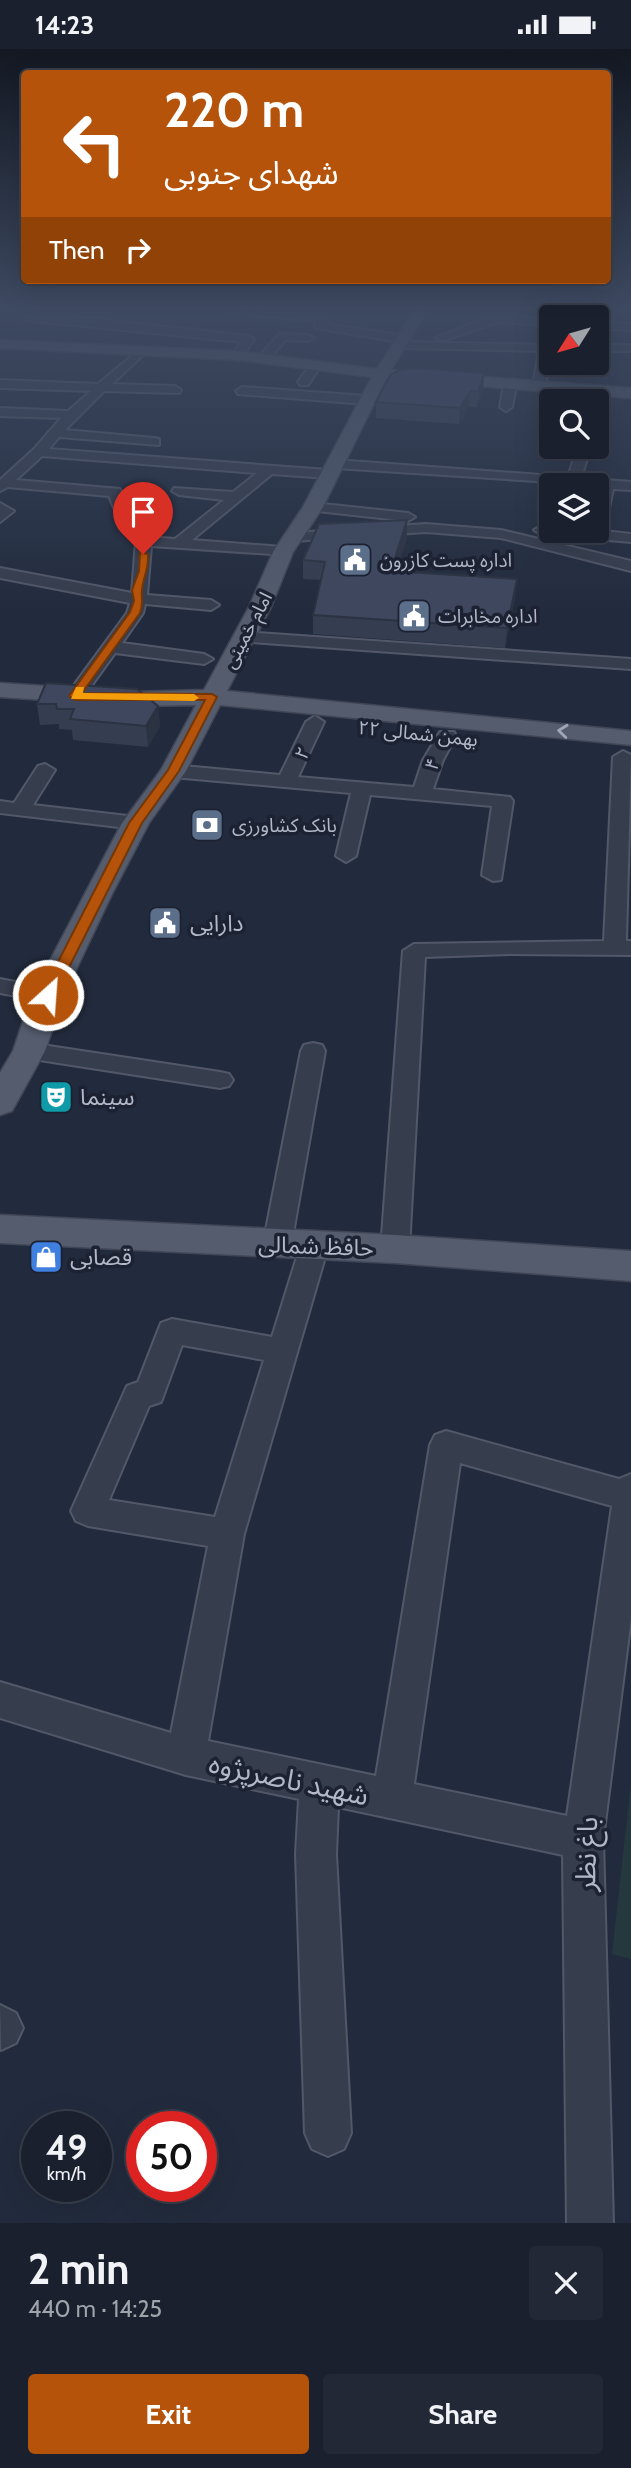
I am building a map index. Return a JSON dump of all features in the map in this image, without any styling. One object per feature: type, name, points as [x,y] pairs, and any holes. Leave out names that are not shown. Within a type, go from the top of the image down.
[{"type":"main road","name":"امام خمینی","points":[[0,1103],[29,1051],[48,995],[136,823],[173,771],[289,545],[313,507],[364,411]]},
{"type":"main road","points":[[228,666],[235,678],[250,689],[294,704]]},
{"type":"main road","points":[[0,690],[209,703]]},
{"type":"main road","name":"۲۲ بهمن شمالی","points":[[209,703],[294,704],[628,751]]},
{"type":"main road","name":"۲۲ بهمن شمالی","points":[[209,703],[315,722],[628,751]]},
{"type":"main road","name":"حافظ شمالی","points":[[0,1229],[395,1249],[631,1266]]},
{"type":"street","points":[[2,485],[39,452],[75,411]]},
{"type":"street","points":[[0,412],[71,415]]},
{"type":"street","points":[[56,433],[154,442]]},
{"type":"street","points":[[39,452],[270,470],[444,472],[539,479]]},
{"type":"street","points":[[444,472],[449,457]]},
{"type":"street","points":[[177,545],[270,470]]},
{"type":"street","points":[[609,484],[631,486]]},
{"type":"street","points":[[2,485],[118,486],[123,514],[143,541],[144,571],[137,590],[137,607],[75,696]]},
{"type":"street","points":[[178,491],[236,497]]},
{"type":"street","points":[[0,507],[7,511],[0,518]]},
{"type":"street","points":[[313,507],[539,529]]},
{"type":"street","points":[[143,541],[177,545],[289,545],[426,528],[500,534],[629,565],[631,544]]},
{"type":"street","points":[[609,536],[631,538]]},
{"type":"street","points":[[0,573],[137,607]]},
{"type":"street","points":[[31,599],[137,607],[211,605]]},
{"type":"street","points":[[243,637],[631,664]]},
{"type":"street","points":[[110,647],[204,659]]},
{"type":"street","name":"۲","points":[[286,782],[315,722]]},
{"type":"street","name":"۴","points":[[421,795],[433,759],[447,736]]},
{"type":"street","points":[[395,1249],[414,951],[510,947],[623,948],[615,872],[628,751]]},
{"type":"street","points":[[7,810],[45,770]]},
{"type":"street","points":[[173,771],[503,801],[493,874]]},
{"type":"street","points":[[346,856],[362,789]]},
{"type":"street","points":[[7,810],[136,823]]},
{"type":"street","points":[[0,986],[48,995]]},
{"type":"street","points":[[29,1051],[220,1080]]},
{"type":"street","points":[[277,1245],[313,1051]]},
{"type":"street","points":[[186,1756],[227,1534],[314,1247]]},
{"type":"street","points":[[227,1534],[88,1511],[138,1395],[150,1393],[172,1331],[281,1351]]},
{"type":"street","points":[[392,1800],[446,1445],[630,1492]]},
{"type":"street","name":"باغ نظر","points":[[590,2223],[583,1839],[630,1492]]},
{"type":"street","name":"شهید ناصرپژوه","points":[[0,1700],[186,1756],[583,1839]]},
{"type":"street","points":[[319,1785],[316,1854],[328,2133]]},
{"type":"shaded area","points":[[631,1783],[631,1959],[612,1954]]},
{"type":"building","points":[[407,520],[391,571],[517,579],[507,628],[313,615],[325,562],[303,560],[319,524]]},
{"type":"building","points":[[46,683],[137,689],[158,706],[146,726],[70,719],[74,709],[57,709],[56,704],[37,704]]},
{"type":"slow traffic","points":[[80,689],[75,696],[194,698]]},
{"type":"place","name":"اداره پست کازرون","points":[[355,560]]},
{"type":"place","name":"اداره مخابرات","points":[[414,616]]},
{"type":"place","name":"بانک کشاورزی","points":[[207,825]]},
{"type":"place","name":"دارایی","points":[[165,923]]},
{"type":"place","name":"سینما","points":[[56,1097]]},
{"type":"place","name":"قصابی","points":[[46,1257]]},
{"type":"route","points":[[48,995],[97,894],[136,823],[173,771],[212,697],[136,699],[75,696],[135,613],[139,601],[137,590],[144,571],[143,554]]}]
